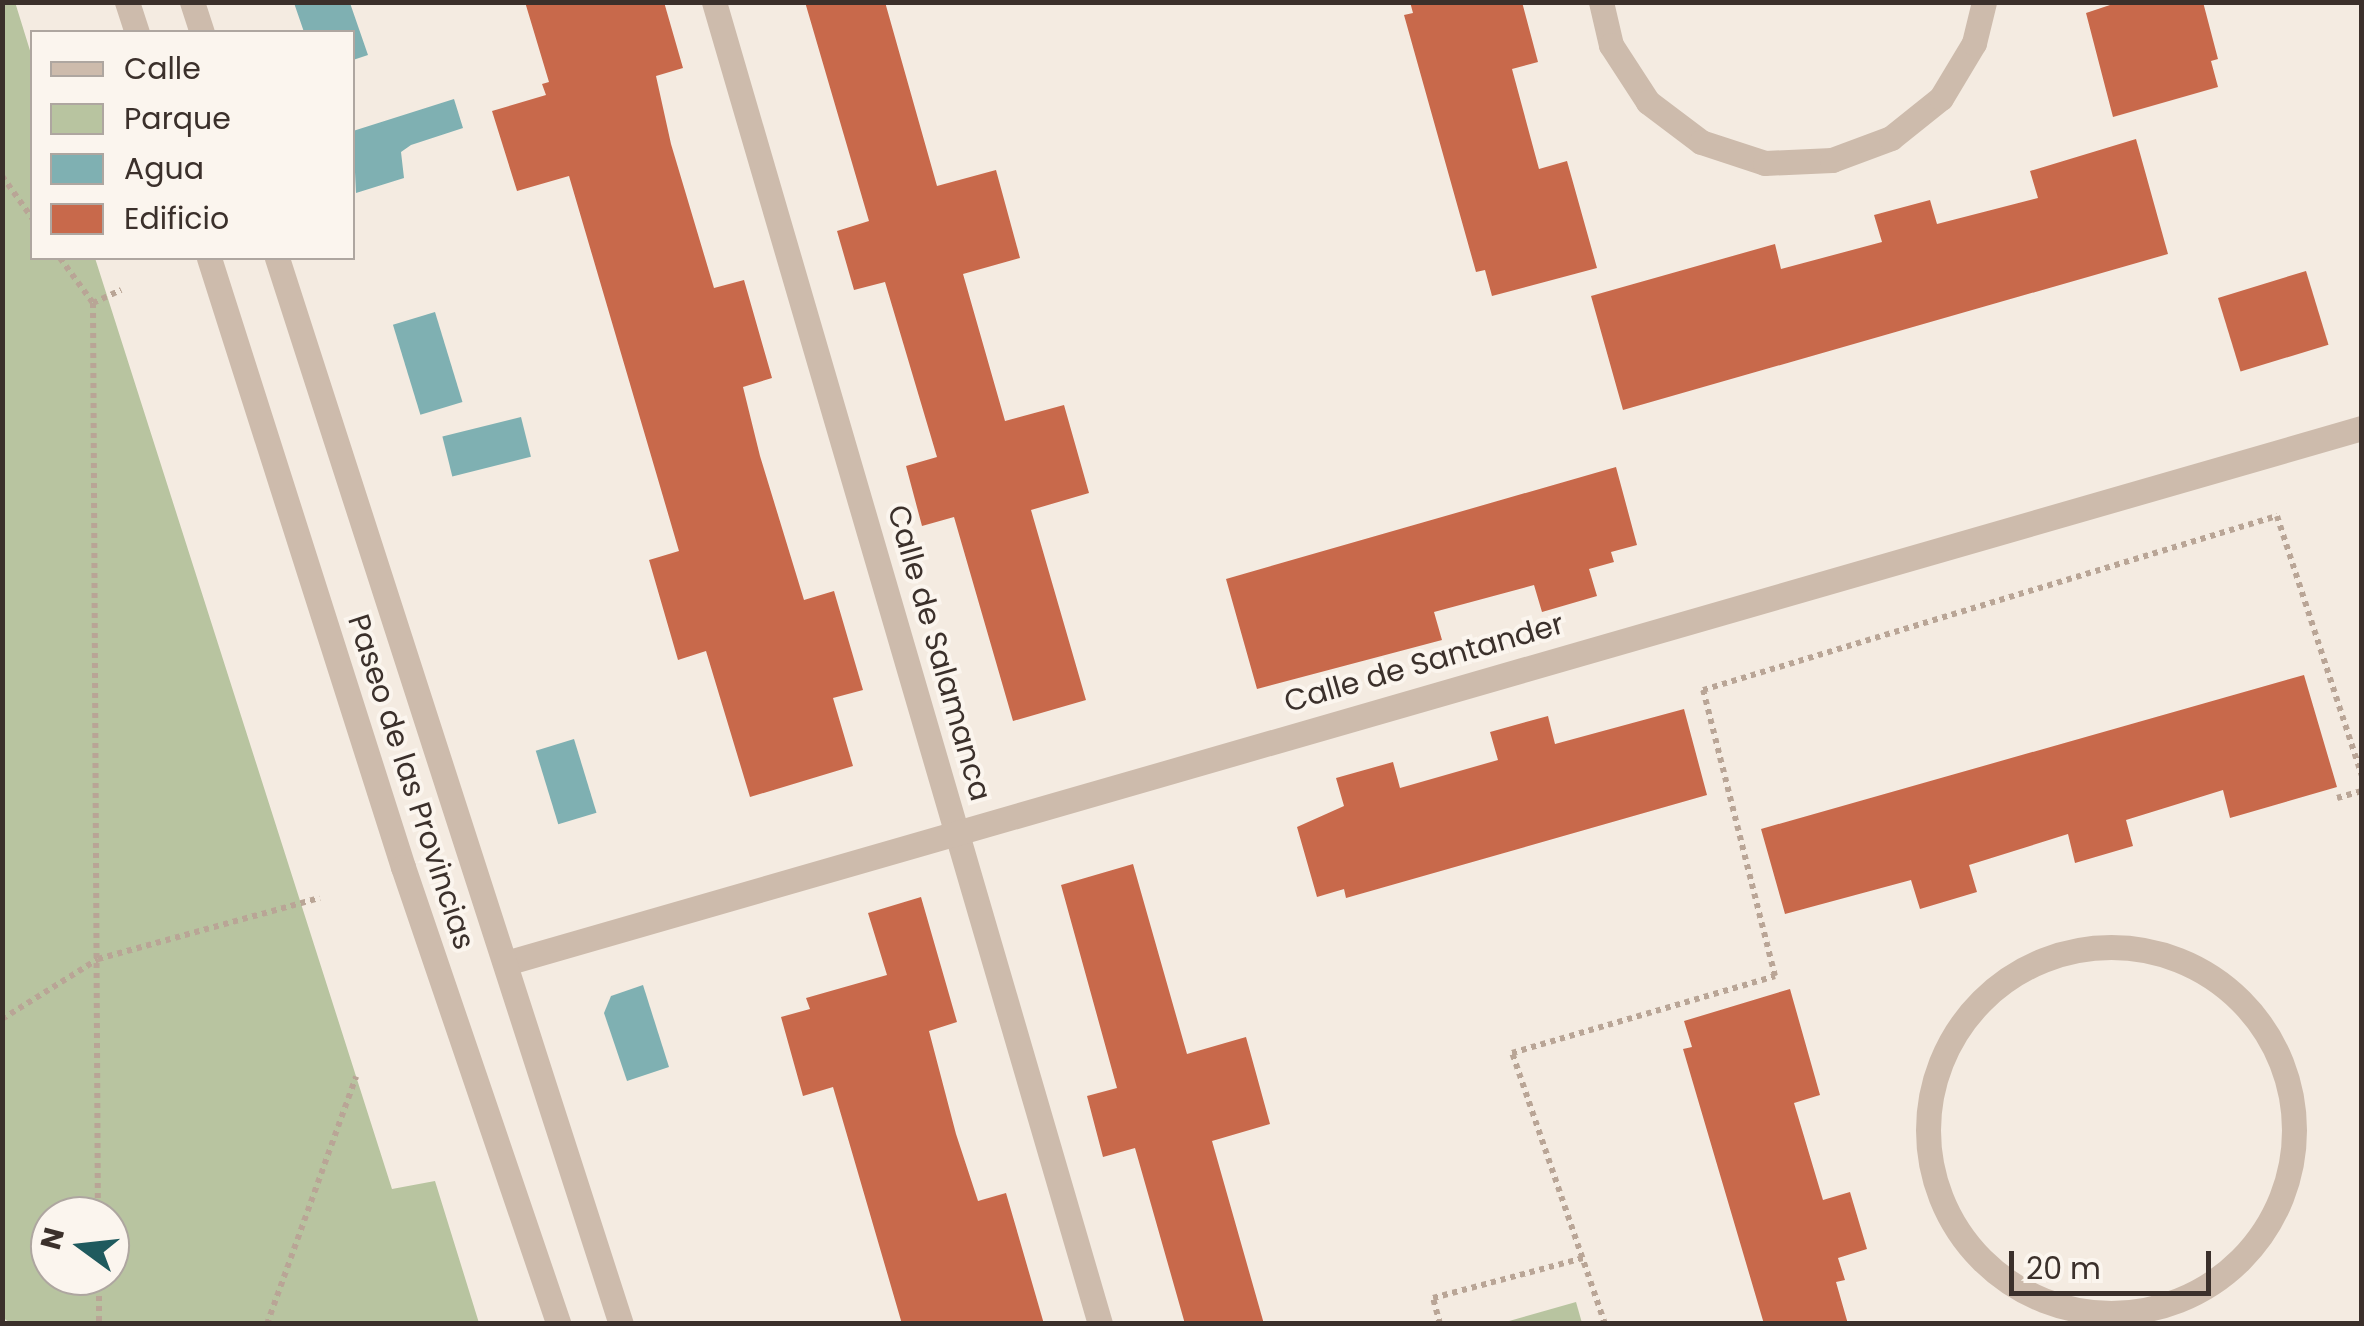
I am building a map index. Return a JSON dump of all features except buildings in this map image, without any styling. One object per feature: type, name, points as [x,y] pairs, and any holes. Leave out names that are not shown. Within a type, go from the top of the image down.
[{"type":"street","points":[[128,2],[136,30]]},
{"type":"street","points":[[192,2],[201,30]]},
{"type":"street","name":"Calle de Salamanca","points":[[714,2],[1100,1324]]},
{"type":"street","points":[[1600,2],[1610,45],[1648,102],[1701,142],[1765,162],[1832,160],[1892,138],[1941,98],[1974,43],[1984,2]]},
{"type":"street","name":"Paseo de las Provincias","points":[[210,260],[403,867],[559,1324]]},
{"type":"street","name":"Paseo de las Provincias","points":[[278,260],[621,1324]]},
{"type":"street","name":"Calle de Santander","points":[[506,963],[2362,428]]},
{"type":"street","points":[[2125,945],[2187,962],[2226,988],[2276,1050],[2295,1112],[2289,1176],[2263,1234],[2218,1280],[2163,1316],[2096,1314],[2034,1299],[1982,1262],[1945,1210],[1927,1148],[1932,1084],[1958,1026],[2004,979],[2061,952],[2125,945]]},
{"type":"path","points":[[2,176],[30,215]]},
{"type":"path","points":[[61,260],[93,304],[98,1196]]},
{"type":"path","points":[[93,304],[121,290]]},
{"type":"path","points":[[1604,1324],[1512,1053],[1775,976],[1703,690],[2278,516],[2362,776]]},
{"type":"path","points":[[2337,798],[2362,791]]},
{"type":"path","points":[[2,1019],[98,960],[320,898]]},
{"type":"path","points":[[268,1324],[356,1077]]},
{"type":"path","points":[[1440,1324],[1433,1298],[1583,1258]]},
{"type":"path","points":[[99,1296],[100,1324]]},
{"type":"green space","points":[[15,2],[30,51],[30,260],[96,260],[392,1189],[435,1181],[479,1323],[12,1324],[3,1318],[2,3]]},
{"type":"green space","points":[[1576,1302],[1582,1323],[1502,1323]]},
{"type":"water","points":[[294,3],[350,3],[368,55],[355,59],[355,30],[303,30]]},
{"type":"water","points":[[454,99],[463,128],[411,145],[401,152],[404,178],[356,193],[355,130]]},
{"type":"water","points":[[435,312],[462,402],[420,415],[393,325]]},
{"type":"water","points":[[521,417],[531,457],[452,476],[442,437]]},
{"type":"water","points":[[574,739],[597,813],[558,824],[536,751]]},
{"type":"water","points":[[643,985],[669,1067],[627,1081],[604,1013],[611,996]]}]
